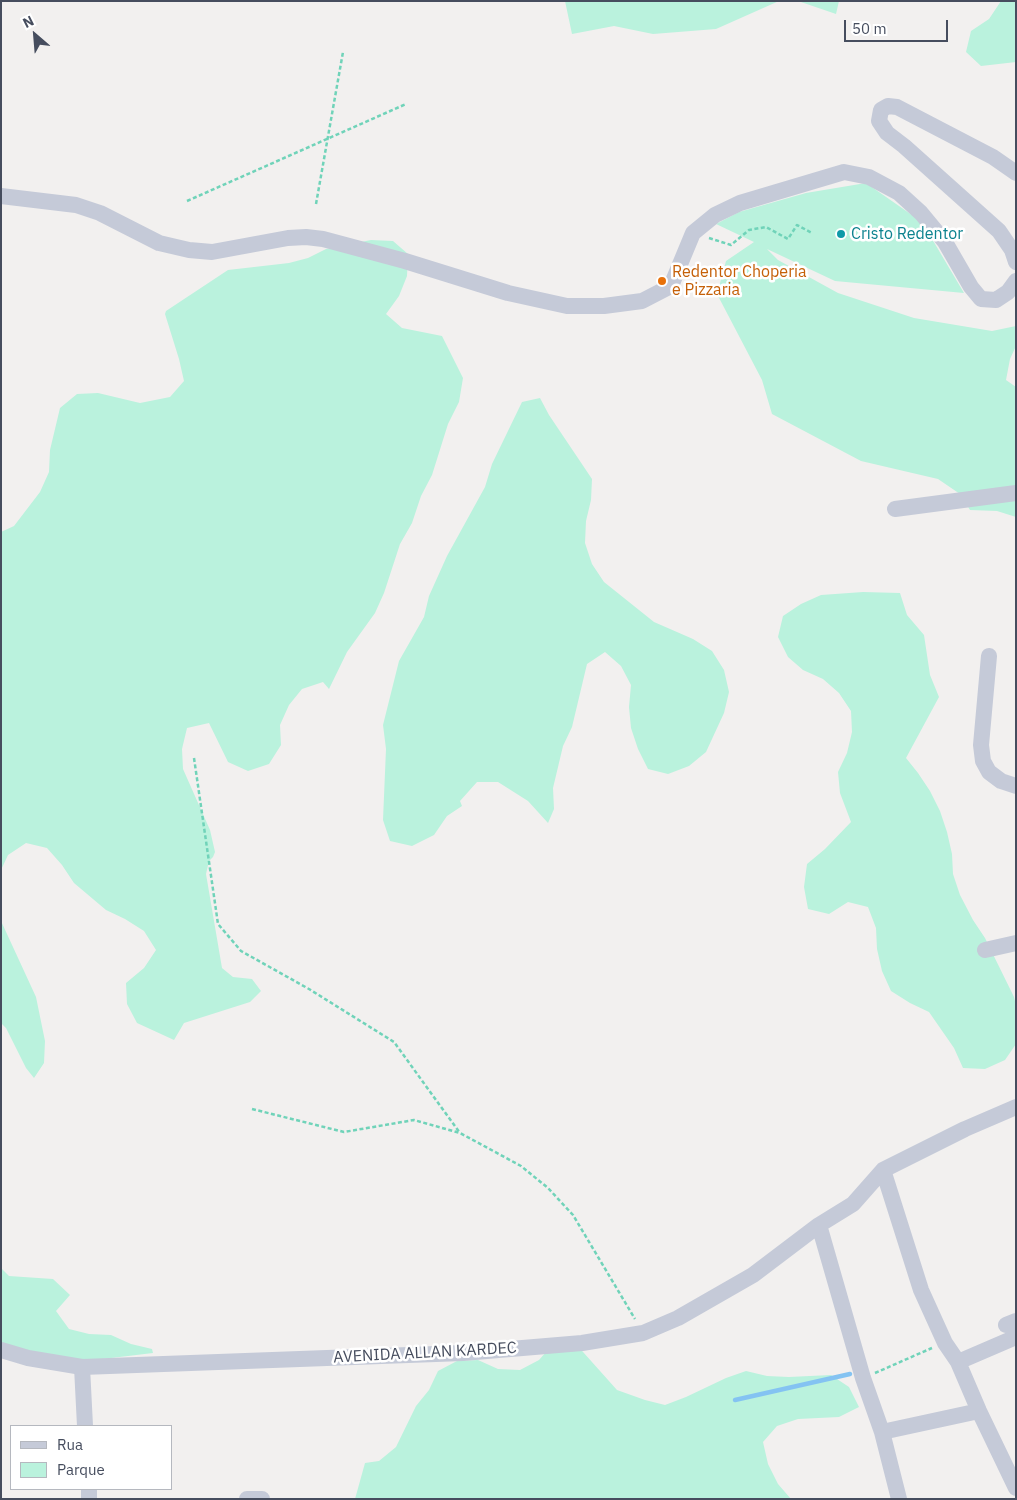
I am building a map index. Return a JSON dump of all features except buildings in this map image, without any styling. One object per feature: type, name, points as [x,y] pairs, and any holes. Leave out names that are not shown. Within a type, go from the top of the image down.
[{"type":"street","points":[[1016,173],[993,157],[897,107],[888,106],[881,110],[879,121],[887,133],[999,231],[1012,250],[1016,262]]},
{"type":"street","points":[[1,196],[76,205],[100,212],[159,242],[189,250],[212,252],[288,238],[306,237],[323,239],[405,261],[508,293],[567,306],[604,306],[642,301],[671,286],[693,233],[715,214],[740,203],[844,172],[869,177],[898,193],[921,213],[945,242],[971,287],[981,299],[996,300],[1008,292],[1016,281]]},
{"type":"street","points":[[895,509],[1016,493]]},
{"type":"street","points":[[989,656],[980,745],[983,761],[989,772],[1001,782],[1016,786]]},
{"type":"street","points":[[985,950],[1016,943]]},
{"type":"street","points":[[1016,1107],[965,1129],[883,1170],[921,1290],[945,1343],[958,1362],[979,1411],[1009,1459],[1016,1488]]},
{"type":"street","name":"AVENIDA ALLAN KARDEC","points":[[1,1350],[28,1358],[82,1367],[463,1353],[582,1343],[643,1334],[678,1318],[746,1279],[819,1225],[853,1204],[883,1170]]},
{"type":"street","points":[[819,1225],[863,1378],[882,1432],[899,1499]]},
{"type":"street","points":[[958,1362],[1012,1328]]},
{"type":"street","points":[[82,1367],[85,1425]]},
{"type":"street","points":[[882,1432],[979,1411]]},
{"type":"street","points":[[246,1499],[262,1499]]},
{"type":"path","points":[[316,204],[343,52]]},
{"type":"path","points":[[187,202],[406,104]]},
{"type":"path","points":[[693,233],[731,245],[749,230],[766,227],[788,239],[797,225],[812,233]]},
{"type":"path","points":[[194,758],[218,924],[241,951],[310,989],[394,1042],[460,1133]]},
{"type":"path","points":[[252,1109],[344,1132],[414,1120],[460,1133],[521,1166],[548,1188],[573,1215],[643,1334]]},
{"type":"path","points":[[863,1378],[945,1343]]},
{"type":"green space","points":[[565,1],[779,1],[716,29],[653,34],[614,26],[572,34]]},
{"type":"green space","points":[[798,1],[839,1],[836,14]]},
{"type":"green space","points":[[1001,1],[1016,1],[1016,62],[981,66],[966,52],[971,31],[989,19]]},
{"type":"green space","points":[[866,183],[922,222],[964,293],[835,281],[767,249],[778,260],[838,293],[914,318],[992,331],[1016,326],[1016,346],[1010,359],[1006,380],[1016,387],[1016,517],[997,511],[970,510],[960,494],[938,479],[861,461],[772,414],[762,380],[717,294],[726,261],[754,242],[716,224],[739,212],[806,193]]},
{"type":"green space","points":[[371,240],[393,241],[408,254],[407,276],[399,296],[386,314],[402,328],[442,336],[463,378],[459,402],[448,424],[432,475],[421,496],[412,523],[400,544],[384,593],[375,613],[347,652],[329,689],[323,682],[302,689],[289,705],[280,725],[281,745],[269,764],[248,771],[228,762],[209,723],[187,728],[182,749],[183,769],[210,830],[215,852],[209,861],[206,874],[222,968],[233,977],[252,979],[261,991],[250,1002],[184,1023],[174,1040],[137,1023],[127,1004],[126,983],[144,968],[156,950],[144,931],[106,910],[74,883],[47,848],[26,843],[8,855],[1,870],[1,532],[14,526],[40,492],[49,472],[50,450],[60,408],[77,394],[98,393],[140,403],[170,397],[184,381],[165,314],[166,311],[228,270],[289,263],[308,258],[326,249]]},
{"type":"green space","points":[[540,398],[549,415],[592,479],[585,543],[592,564],[604,582],[654,622],[693,639],[712,651],[724,670],[729,692],[724,713],[706,752],[689,766],[668,774],[648,769],[638,749],[631,728],[629,707],[631,685],[621,666],[605,652],[587,664],[572,727],[563,746],[553,788],[554,809],[548,823],[528,801],[498,782],[477,782],[460,801],[462,806],[447,816],[434,835],[412,846],[390,841],[383,820],[386,749],[383,725],[399,661],[424,617],[429,596],[447,556],[485,487],[492,464],[522,402]]},
{"type":"green space","points":[[863,592],[900,593],[907,615],[924,635],[930,675],[939,697],[906,758],[930,791],[940,811],[952,854],[953,874],[960,895],[985,938],[1014,997],[1016,1005],[1016,1044],[1005,1060],[985,1069],[963,1068],[954,1048],[929,1012],[891,991],[882,971],[877,949],[876,928],[868,907],[848,902],[829,914],[808,909],[804,887],[807,864],[825,849],[851,822],[840,793],[838,772],[847,753],[852,732],[851,711],[839,693],[823,679],[803,670],[788,657],[778,637],[783,616],[801,604],[821,595]]},
{"type":"green space","points":[[1,921],[36,997],[45,1041],[44,1063],[34,1078],[26,1068],[6,1028],[1,1023]]},
{"type":"green space","points":[[1,1268],[9,1276],[53,1279],[70,1295],[56,1311],[69,1329],[89,1334],[111,1335],[131,1344],[152,1349],[153,1353],[61,1364],[1,1347]]},
{"type":"green space","points":[[554,1343],[575,1343],[617,1390],[665,1405],[746,1371],[767,1376],[831,1375],[849,1387],[859,1407],[839,1417],[798,1419],[777,1426],[763,1442],[768,1464],[778,1484],[791,1499],[355,1499],[365,1463],[379,1461],[396,1447],[416,1406],[429,1390],[438,1371],[457,1361],[478,1360],[498,1369],[520,1370],[539,1360]]},
{"type":"waterway","points":[[735,1400],[850,1374]]},
{"type":"place","name":"Cristo Redentor","points":[[841,234]]},
{"type":"place","name":"Redentor Choperia e Pizzaria","points":[[662,281]]}]
